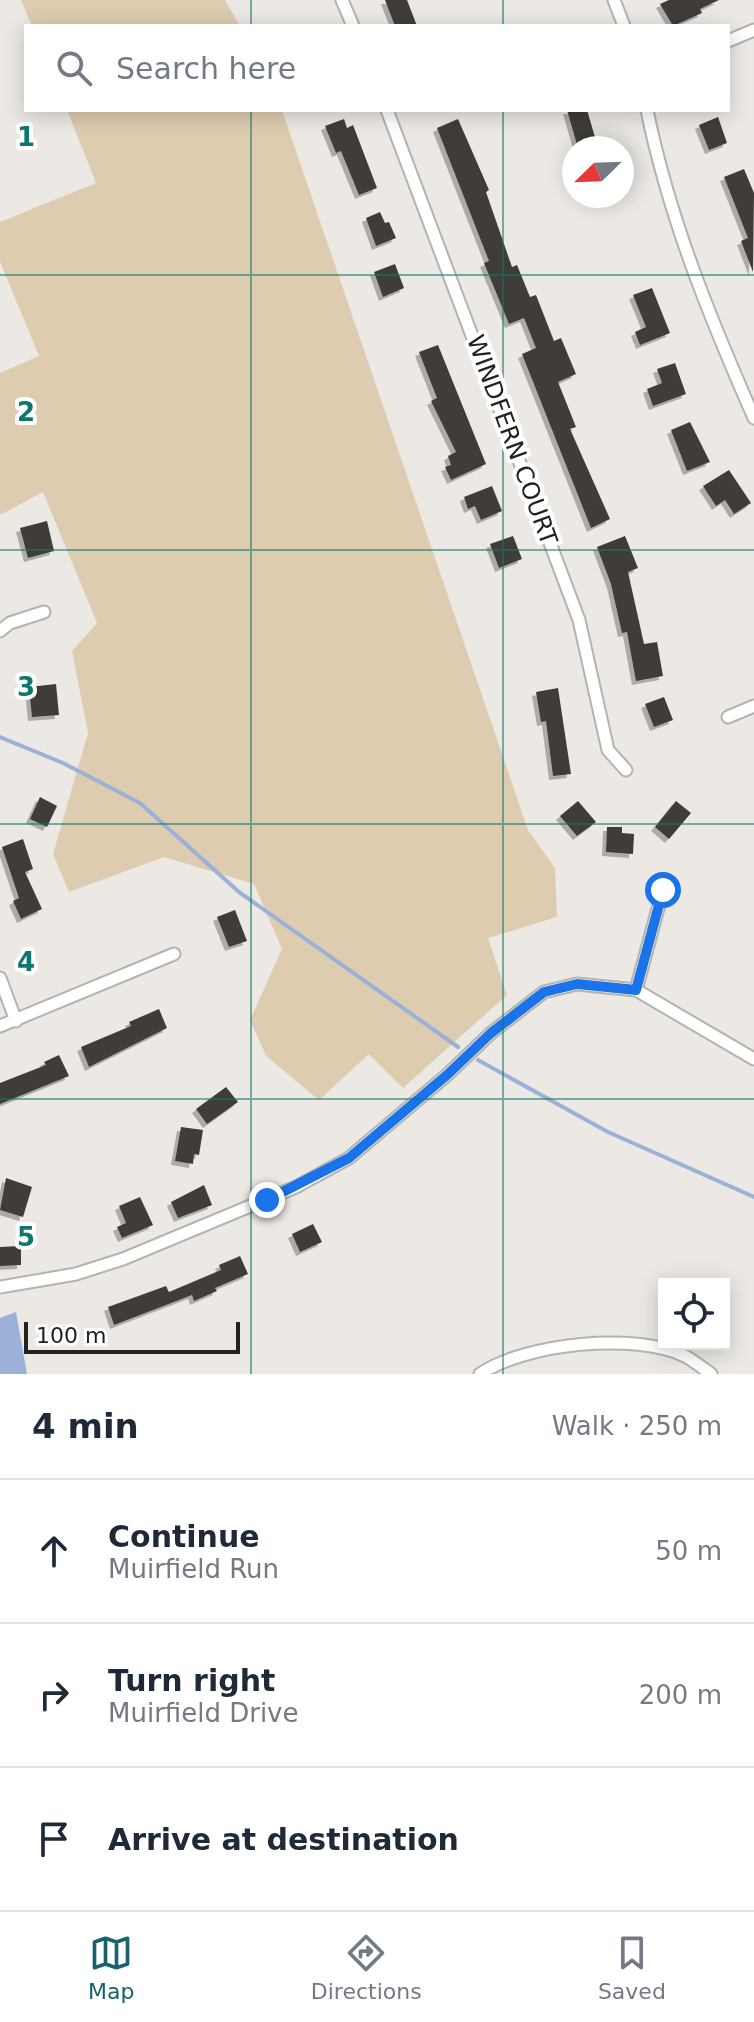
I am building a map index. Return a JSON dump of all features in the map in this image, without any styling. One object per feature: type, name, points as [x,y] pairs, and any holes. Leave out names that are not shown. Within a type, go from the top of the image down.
[{"type":"street","points":[[342,0],[352,24]]},
{"type":"street","points":[[614,0],[623,24]]},
{"type":"street","points":[[730,40],[754,30]]},
{"type":"street","name":"WINDFERN COURT","points":[[388,112],[579,620],[608,750],[626,770]]},
{"type":"street","points":[[647,112],[660,174],[701,298],[754,418]]},
{"type":"street","points":[[0,631],[10,623],[44,612]]},
{"type":"street","points":[[728,717],[754,706]]},
{"type":"street","points":[[636,990],[663,890]]},
{"type":"street","points":[[0,1026],[174,954]]},
{"type":"street","points":[[0,978],[16,1021]]},
{"type":"street","points":[[0,1287],[51,1280],[111,1263],[296,1187],[349,1158],[447,1075],[491,1033],[544,992],[577,984],[636,990],[754,1059]]},
{"type":"street","points":[[480,1374],[507,1359],[541,1351],[624,1342],[685,1356],[711,1374]]},
{"type":"shaded area","points":[[21,0],[225,0],[239,24],[31,24]]},
{"type":"shaded area","points":[[68,112],[283,112],[528,830],[555,868],[557,917],[488,938],[507,995],[403,1088],[369,1054],[319,1100],[266,1056],[250,1020],[282,949],[254,884],[164,857],[69,892],[53,854],[88,733],[72,651],[97,623],[43,492],[0,515],[0,373],[39,356],[0,262],[0,222],[96,183]]},
{"type":"water","points":[[16,1312],[27,1374],[0,1374],[0,1318]]},
{"type":"building","points":[[385,0],[407,0],[416,24],[394,24]]},
{"type":"building","points":[[669,0],[719,0],[700,9],[702,13],[677,24],[672,24],[660,4]]},
{"type":"building","points":[[568,112],[588,112],[595,136],[575,136]]},
{"type":"building","points":[[718,117],[727,143],[709,150],[699,125]]},
{"type":"building","points":[[344,119],[347,128],[353,125],[377,188],[359,195],[341,151],[336,153],[325,126]]},
{"type":"building","points":[[458,119],[489,190],[486,192],[512,267],[517,265],[530,297],[536,295],[554,341],[561,338],[576,374],[558,382],[576,427],[570,429],[610,519],[591,528],[522,354],[536,348],[524,318],[509,324],[484,263],[489,261],[437,128]]},
{"type":"building","points":[[744,169],[754,193],[753,272],[741,241],[748,238],[724,177]]},
{"type":"building","points":[[380,212],[385,223],[389,222],[396,238],[376,246],[366,218]]},
{"type":"building","points":[[395,264],[404,288],[383,297],[374,272]]},
{"type":"building","points":[[652,288],[670,333],[640,345],[635,332],[646,327],[633,295]]},
{"type":"building","points":[[438,345],[486,464],[451,480],[445,467],[451,465],[448,456],[456,452],[431,401],[437,398],[419,352]]},
{"type":"building","points":[[675,363],[686,394],[653,406],[647,389],[662,383],[657,369]]},
{"type":"building","points":[[690,422],[710,462],[687,471],[671,430]]},
{"type":"building","points":[[729,470],[751,503],[734,514],[725,500],[716,506],[703,486]]},
{"type":"building","points":[[492,486],[502,511],[481,520],[475,506],[468,509],[464,497]]},
{"type":"building","points":[[47,521],[54,551],[28,558],[20,528]]},
{"type":"building","points":[[513,536],[522,559],[499,568],[490,544]]},
{"type":"building","points":[[625,536],[638,568],[628,572],[644,644],[657,642],[663,676],[636,681],[627,632],[622,633],[611,584],[597,547]]},
{"type":"building","points":[[56,684],[59,715],[32,717],[29,687]]},
{"type":"building","points":[[558,688],[571,774],[553,776],[546,721],[541,722],[536,692]]},
{"type":"building","points":[[664,697],[673,720],[654,727],[645,704]]},
{"type":"building","points":[[40,797],[57,806],[47,827],[30,819]]},
{"type":"building","points":[[578,801],[596,822],[577,836],[560,816]]},
{"type":"building","points":[[676,801],[691,813],[669,839],[655,827]]},
{"type":"building","points":[[607,827],[622,827],[622,833],[634,834],[633,854],[606,852]]},
{"type":"building","points":[[23,839],[33,869],[25,872],[42,909],[21,919],[13,901],[19,898],[2,847]]},
{"type":"building","points":[[235,910],[247,941],[229,947],[217,917]]},
{"type":"building","points":[[159,1009],[167,1028],[89,1067],[81,1047],[131,1026],[129,1022]]},
{"type":"building","points":[[59,1055],[69,1076],[0,1104],[0,1083],[46,1065],[44,1062]]},
{"type":"building","points":[[226,1087],[238,1102],[207,1124],[196,1109]]},
{"type":"building","points":[[181,1127],[203,1130],[199,1155],[194,1154],[193,1164],[175,1161]]},
{"type":"building","points":[[6,1178],[32,1187],[23,1217],[0,1210]]},
{"type":"building","points":[[204,1185],[212,1205],[178,1218],[171,1202]]},
{"type":"building","points":[[140,1197],[153,1225],[122,1238],[117,1227],[126,1223],[119,1206]]},
{"type":"building","points":[[313,1224],[322,1242],[300,1252],[292,1234]]},
{"type":"building","points":[[21,1246],[21,1265],[0,1266],[0,1247]]},
{"type":"building","points":[[240,1256],[248,1274],[215,1288],[217,1291],[194,1301],[192,1295],[114,1325],[108,1307],[166,1286],[169,1292],[221,1270],[219,1265]]},
{"type":"waterway","points":[[0,737],[63,763],[140,803],[239,892],[458,1047]]},
{"type":"waterway","points":[[478,1060],[608,1132],[754,1197]]},
{"type":"route","points":[[267,1200],[349,1158],[447,1075],[491,1033],[544,992],[577,984],[636,990],[663,890]]}]
